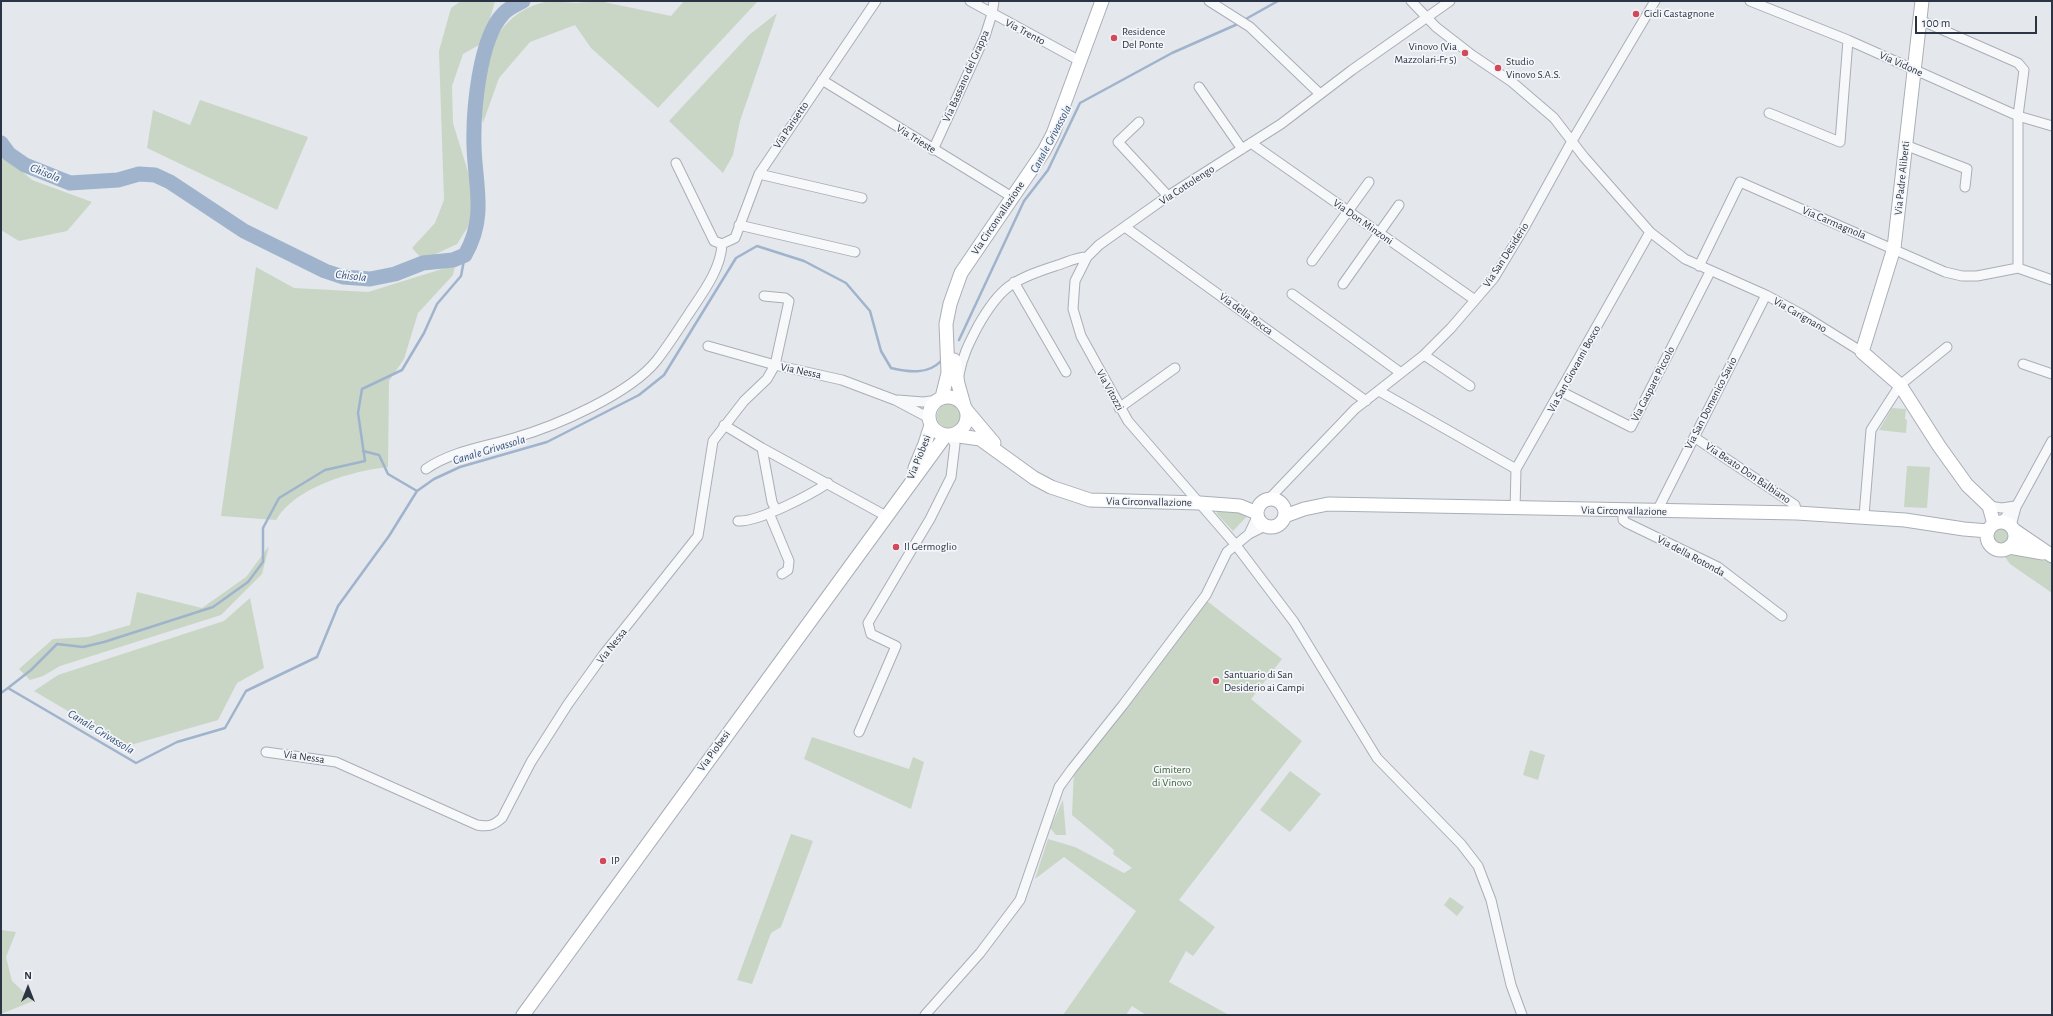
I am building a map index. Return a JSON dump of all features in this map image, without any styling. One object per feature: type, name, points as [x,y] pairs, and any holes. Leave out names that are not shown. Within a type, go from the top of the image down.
[{"type":"street","name":"Via Parisetto","points":[[718,243],[734,238],[759,174],[876,1]]},
{"type":"street","name":"Via Trento","points":[[970,1],[1080,61]]},
{"type":"street","name":"Via Bassano del Grappa","points":[[933,150],[992,14],[994,1]]},
{"type":"street","name":"Via Circonvallazione","points":[[940,399],[948,373],[946,324],[950,304],[961,273],[1044,151],[1053,134],[1102,1]]},
{"type":"street","points":[[1209,1],[1242,21],[1320,94]]},
{"type":"street","name":"Via Carignano","points":[[1411,1],[1427,17],[1467,51],[1512,82],[1554,118],[1650,232],[1685,259],[1710,272],[1766,295],[1801,314],[1862,352],[1900,384],[1939,446],[1967,485],[1989,506]]},
{"type":"street","name":"Via Cottolengo","points":[[1087,257],[1099,245],[1168,196],[1281,124],[1320,94],[1450,1]]},
{"type":"street","name":"Via San Desiderio","points":[[1235,544],[1249,534],[1355,409],[1424,356],[1451,328],[1494,278],[1524,228],[1572,141],[1655,1]]},
{"type":"street","name":"Via Vidone","points":[[1750,1],[1848,40],[2018,116],[2052,126]]},
{"type":"street","name":"Via Padre Aliberti","points":[[1862,352],[1894,248],[1922,1]]},
{"type":"street","points":[[1920,20],[2018,63],[2024,70],[2018,116],[2018,268],[2052,280]]},
{"type":"street","points":[[1769,113],[1840,142],[1848,40]]},
{"type":"street","name":"Via Trieste","points":[[822,80],[933,150],[1012,197]]},
{"type":"street","points":[[1199,87],[1242,149]]},
{"type":"street","points":[[1139,122],[1118,142],[1168,196]]},
{"type":"street","name":"Via Don Minzoni","points":[[1251,143],[1475,300]]},
{"type":"street","points":[[1905,145],[1967,169],[1965,187]]},
{"type":"street","points":[[426,468],[439,460],[521,436],[554,424],[630,385],[657,360],[700,296],[715,269],[722,252],[676,163]]},
{"type":"street","points":[[759,174],[862,198]]},
{"type":"street","points":[[1312,261],[1369,182]]},
{"type":"street","name":"Via Carmagnola","points":[[1699,266],[1740,182],[1894,248],[1945,272],[1962,276],[1977,276],[2018,268]]},
{"type":"street","points":[[1343,284],[1399,205]]},
{"type":"street","points":[[739,225],[855,252]]},
{"type":"street","name":"Via della Rocca","points":[[1125,227],[1366,401]]},
{"type":"street","name":"Via San Giovanni Bosco","points":[[1515,509],[1516,470],[1562,392],[1650,232]]},
{"type":"street","points":[[958,384],[961,362],[966,347],[991,304],[1001,292],[1014,282],[1028,275],[1073,259],[1087,257]]},
{"type":"street","name":"Via Vitozzi","points":[[1087,257],[1075,281],[1073,309],[1081,336],[1119,408],[1128,422],[1235,544],[1294,622],[1377,758],[1461,844],[1478,866],[1491,900],[1511,985],[1522,1015]]},
{"type":"street","name":"Via Gaspare Piccolo","points":[[1562,392],[1631,427],[1710,272]]},
{"type":"street","points":[[1014,282],[1066,372]]},
{"type":"street","points":[[1292,294],[1402,373]]},
{"type":"street","name":"Via San Domenico Savio","points":[[1657,511],[1766,295]]},
{"type":"street","points":[[708,346],[775,366],[789,301],[785,298],[764,296]]},
{"type":"street","name":"Via Circonvallazione","points":[[950,304],[952,349],[958,384],[966,408],[1004,456]]},
{"type":"street","points":[[1864,516],[1871,430],[1900,384],[1947,347]]},
{"type":"street","points":[[1424,356],[1470,386]]},
{"type":"street","points":[[2022,364],[2052,374]]},
{"type":"street","name":"Via Nessa","points":[[266,752],[336,762],[476,825],[487,827],[495,824],[502,818],[531,762],[568,704],[604,654],[698,536],[713,441],[744,401],[767,379],[775,366],[837,379],[895,400]]},
{"type":"street","points":[[1119,408],[1175,368]]},
{"type":"street","points":[[1379,391],[1516,470]]},
{"type":"street","points":[[895,400],[923,402],[955,398],[966,408],[966,424],[963,429],[949,435]]},
{"type":"street","points":[[858,732],[896,646],[870,634],[868,623],[930,519],[951,477],[955,444],[949,435],[934,430],[930,421],[931,408],[940,399]]},
{"type":"street","points":[[895,400],[930,421]]},
{"type":"street","name":"Via Piobesi","points":[[906,488],[926,444],[930,421]]},
{"type":"street","points":[[724,425],[762,448],[886,516]]},
{"type":"street","name":"Via Circonvallazione","points":[[949,435],[980,439],[1034,478],[1051,488],[1090,500],[1200,503],[1304,509],[1328,504],[1515,509],[1797,513],[1864,516],[1905,520],[1964,529],[1992,530]]},
{"type":"street","name":"Via Piobesi","points":[[523,1015],[906,488],[949,435]]},
{"type":"street","name":"Via Beato Don Balbiano","points":[[1694,437],[1795,505],[1797,513]]},
{"type":"street","points":[[1992,530],[2017,505],[2052,441]]},
{"type":"street","points":[[762,448],[773,511],[789,561],[788,570],[782,574]]},
{"type":"street","points":[[738,521],[747,522],[818,490],[828,483]]},
{"type":"street","points":[[2017,505],[2002,508],[1989,506],[1992,530],[2001,550],[2010,547],[2049,554]]},
{"type":"street","points":[[2010,547],[2014,539],[2012,528],[2017,505]]},
{"type":"street","name":"Via della Rotonda","points":[[1623,511],[1623,520],[1627,523],[1718,567],[1782,616]]},
{"type":"street","points":[[1992,530],[2003,522],[2049,554]]},
{"type":"street","points":[[925,1015],[980,953],[1020,900],[1059,787],[1206,595],[1227,552],[1235,544]]},
{"type":"green space","points":[[461,1],[495,1],[489,22],[479,45],[463,54],[452,86],[453,123],[472,185],[473,219],[457,244],[423,260],[412,248],[435,223],[444,200],[439,51],[451,8]]},
{"type":"green space","points":[[550,1],[576,3],[599,1],[671,16],[684,1],[758,1],[658,108],[591,48],[575,25],[530,42],[499,78],[483,123],[479,96],[481,80],[490,49],[507,23],[519,13],[533,6]]},
{"type":"green space","points":[[777,13],[740,121],[733,155],[723,173],[669,121],[749,35]]},
{"type":"green space","points":[[200,100],[308,137],[277,210],[147,148],[153,110],[190,125]]},
{"type":"green space","points":[[1,153],[32,180],[92,202],[67,231],[19,241],[1,230]]},
{"type":"green space","points":[[455,265],[453,275],[418,313],[404,359],[389,381],[388,467],[358,472],[310,490],[296,498],[285,508],[276,520],[221,516],[256,267],[294,288],[368,292]]},
{"type":"green space","points":[[949,404],[954,405],[960,411],[960,421],[954,427],[949,428],[944,427],[938,421],[937,416],[938,411],[944,405]]},
{"type":"green space","points":[[1892,408],[1906,409],[1906,433],[1879,430]]},
{"type":"green space","points":[[1907,466],[1930,467],[1927,508],[1904,507]]},
{"type":"green space","points":[[1216,509],[1252,511],[1233,531],[1217,514]]},
{"type":"green space","points":[[1998,526],[2006,526],[2011,531],[2009,542],[2006,544],[1998,544],[1993,539],[1993,531]]},
{"type":"green space","points":[[269,546],[262,574],[221,615],[60,666],[43,676],[30,680],[19,669],[53,639],[88,637],[130,625],[137,592],[202,608],[246,577]]},
{"type":"green space","points":[[2018,554],[2052,563],[2052,593],[2010,564],[2005,557]]},
{"type":"green space","points":[[250,598],[264,668],[237,683],[218,720],[127,746],[34,691],[58,675],[224,621]]},
{"type":"green space","name":"Cimitero di Vinovo","points":[[1207,601],[1282,659],[1251,699],[1302,741],[1179,900],[1215,927],[1193,956],[1186,951],[1169,982],[1229,1015],[1146,1015],[1132,1006],[1126,1015],[1063,1015],[1136,911],[1064,857],[1035,879],[1048,839],[1075,847],[1124,873],[1132,868],[1113,854],[1114,850],[1072,815],[1074,770]]},
{"type":"green space","points":[[812,737],[909,769],[913,757],[924,762],[911,809],[804,759]]},
{"type":"green space","points":[[1530,750],[1545,755],[1538,780],[1523,775]]},
{"type":"green space","points":[[1290,771],[1321,794],[1290,832],[1260,810]]},
{"type":"green space","points":[[1063,800],[1066,835],[1056,835],[1050,828]]},
{"type":"green space","points":[[791,834],[813,841],[781,927],[771,933],[752,984],[737,980]]},
{"type":"green space","points":[[1450,897],[1464,907],[1457,916],[1444,905]]},
{"type":"green space","points":[[1,930],[16,932],[6,957],[12,981],[33,1001],[1,1014]]},
{"type":"waterway","name":"Chisola","points":[[1,143],[9,154],[25,165],[70,183],[118,180],[139,174],[155,175],[170,182],[244,231],[325,271],[343,277],[370,279],[395,274],[423,263],[453,260],[465,255],[472,241],[478,214],[474,132],[476,96],[483,58],[488,40],[495,25],[505,12],[523,1]]},
{"type":"waterway","name":"Canale Grivassola","points":[[1244,20],[1278,1]]},
{"type":"waterway","name":"Canale Grivassola","points":[[959,340],[1024,201],[1048,170],[1080,103],[1172,53],[1240,23]]},
{"type":"waterway","name":"Canale Grivassola","points":[[1,693],[8,688],[136,763],[177,742],[225,728],[246,691],[317,657],[338,606],[389,536],[417,491],[434,479],[460,467],[547,442],[639,395],[664,375],[736,258],[757,246],[804,261],[846,283],[870,311],[881,351],[891,368],[904,371],[918,371],[930,369],[941,361]]},
{"type":"waterway","points":[[8,688],[31,670],[57,644],[83,647],[104,642],[213,607],[248,582],[263,562],[263,528],[279,498],[325,470],[365,461],[358,413],[362,389],[402,370],[424,333],[437,304],[461,276],[465,255]]},
{"type":"waterway","points":[[363,451],[379,455],[388,474],[417,491]]},
{"type":"place","name":"Cicli Castagnone","points":[[1636,14]]},
{"type":"place","name":"Residence Del Ponte","points":[[1114,38]]},
{"type":"place","name":"Vinovo (Via Mazzolari-Fr 5)","points":[[1465,53]]},
{"type":"place","name":"Studio Vinovo S.A.S.","points":[[1498,68]]},
{"type":"place","name":"Il Germoglio","points":[[896,547]]},
{"type":"place","name":"Santuario di San Desiderio ai Campi","points":[[1216,681]]},
{"type":"place","name":"IP","points":[[603,861]]}]
